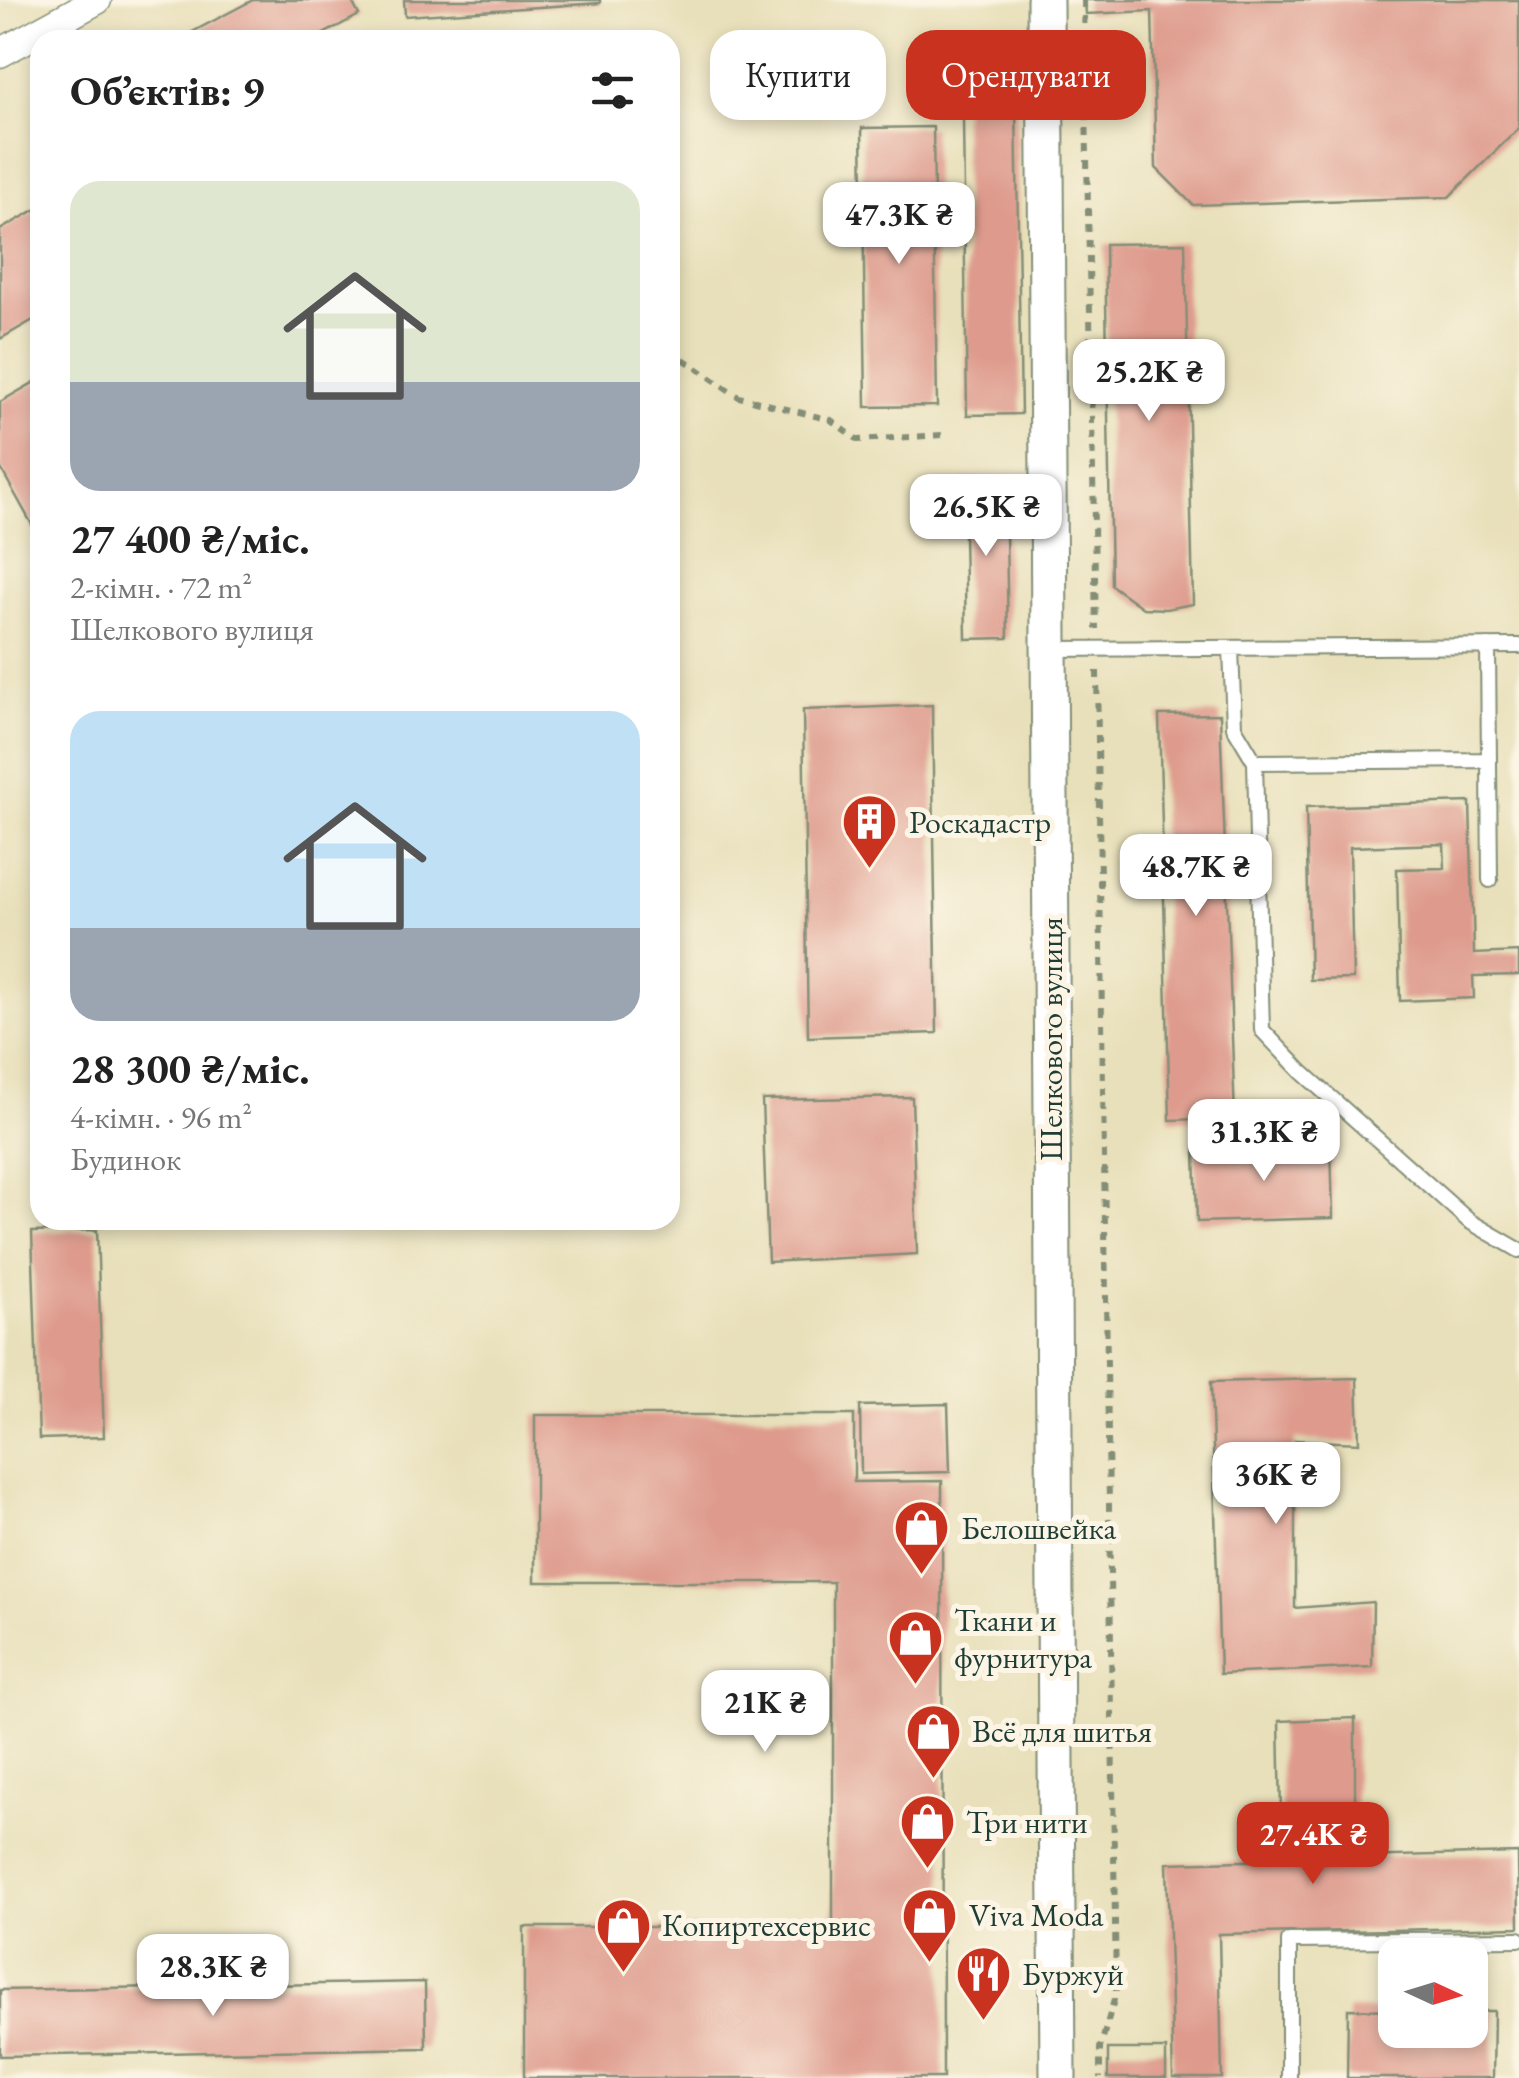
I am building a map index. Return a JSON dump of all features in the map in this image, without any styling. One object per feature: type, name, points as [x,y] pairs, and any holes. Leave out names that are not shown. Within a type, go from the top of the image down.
[{"type":"street","points":[[42,30],[96,0]]},
{"type":"street","name":"Шелкового вулиця","points":[[1045,0],[1058,2078]]},
{"type":"street","points":[[0,53],[30,36]]},
{"type":"lane","points":[[1488,646],[1490,880]]},
{"type":"lane","points":[[1049,649],[1519,646]]},
{"type":"lane","points":[[1231,648],[1234,727],[1255,762],[1262,1030],[1302,1072],[1469,1221],[1519,1250]]},
{"type":"lane","points":[[1255,762],[1489,760]]},
{"type":"lane","points":[[1289,2078],[1288,1941],[1519,1939]]},
{"type":"path","points":[[1084,0],[1116,1993],[1100,2048],[1100,2078]]},
{"type":"path","points":[[680,357],[739,397],[831,420],[858,440],[944,435]]},
{"type":"building","points":[[253,0],[351,0],[359,15],[331,30],[196,30]]},
{"type":"building","points":[[404,0],[600,0],[600,3],[405,16]]},
{"type":"building","points":[[1085,0],[1519,0],[1519,128],[1449,197],[1193,205],[1156,168],[1152,11],[1086,14]]},
{"type":"building","points":[[963,120],[1016,120],[1021,414],[967,415]]},
{"type":"building","points":[[933,127],[937,406],[866,407],[862,128]]},
{"type":"building","points":[[30,213],[30,322],[0,339],[0,230]]},
{"type":"building","points":[[1185,243],[1193,604],[1143,608],[1111,585],[1105,244]]},
{"type":"building","points":[[30,385],[30,521],[0,467],[0,402]]},
{"type":"building","points":[[1005,479],[1008,638],[966,639],[963,480]]},
{"type":"building","name":"Роскадастр","points":[[932,705],[937,1033],[808,1037],[803,710]]},
{"type":"building","points":[[1220,714],[1235,1118],[1170,1120],[1159,715]]},
{"type":"building","points":[[1470,802],[1474,954],[1519,952],[1519,975],[1473,976],[1474,998],[1400,1001],[1397,869],[1445,868],[1444,844],[1350,847],[1353,979],[1310,980],[1306,807]]},
{"type":"building","points":[[912,1097],[917,1254],[768,1262],[762,1100]]},
{"type":"building","points":[[1331,1145],[1333,1218],[1197,1222],[1195,1149]]},
{"type":"building","points":[[97,1230],[104,1437],[39,1439],[32,1232]]},
{"type":"building","points":[[1357,1378],[1359,1443],[1295,1440],[1295,1608],[1373,1602],[1372,1667],[1220,1674],[1211,1382]]},
{"type":"building","points":[[948,1404],[950,1472],[861,1474],[860,1406]]},
{"type":"building","points":[[535,1415],[854,1415],[854,1482],[942,1481],[943,2078],[524,2078],[524,1927],[833,1927],[833,1582],[535,1582]]},
{"type":"building","points":[[1355,1718],[1355,1857],[1518,1853],[1519,1927],[1219,1934],[1222,2078],[1173,2078],[1167,1863],[1282,1860],[1279,1721]]},
{"type":"building","points":[[425,1982],[426,2048],[0,2056],[0,1990]]},
{"type":"building","points":[[1348,2009],[1378,2010],[1378,2048],[1488,2048],[1488,2011],[1494,2011],[1493,2078],[1347,2078]]},
{"type":"building","points":[[1108,2049],[1166,2049],[1166,2078],[1108,2078]]},
{"type":"place","name":"Роскадастр","points":[[870,871]]},
{"type":"place","name":"Белошвейка","points":[[922,1577]]},
{"type":"place","name":"Ткани и фурнитура","points":[[915,1687]]},
{"type":"place","name":"Всё для шитья","points":[[933,1780]]},
{"type":"place","name":"Три нити","points":[[927,1871]]},
{"type":"place","name":"Viva Moda","points":[[930,1964]]},
{"type":"place","name":"Копиртехсервис","points":[[623,1974]]},
{"type":"place","name":"Буржуй","points":[[983,2023]]}]
